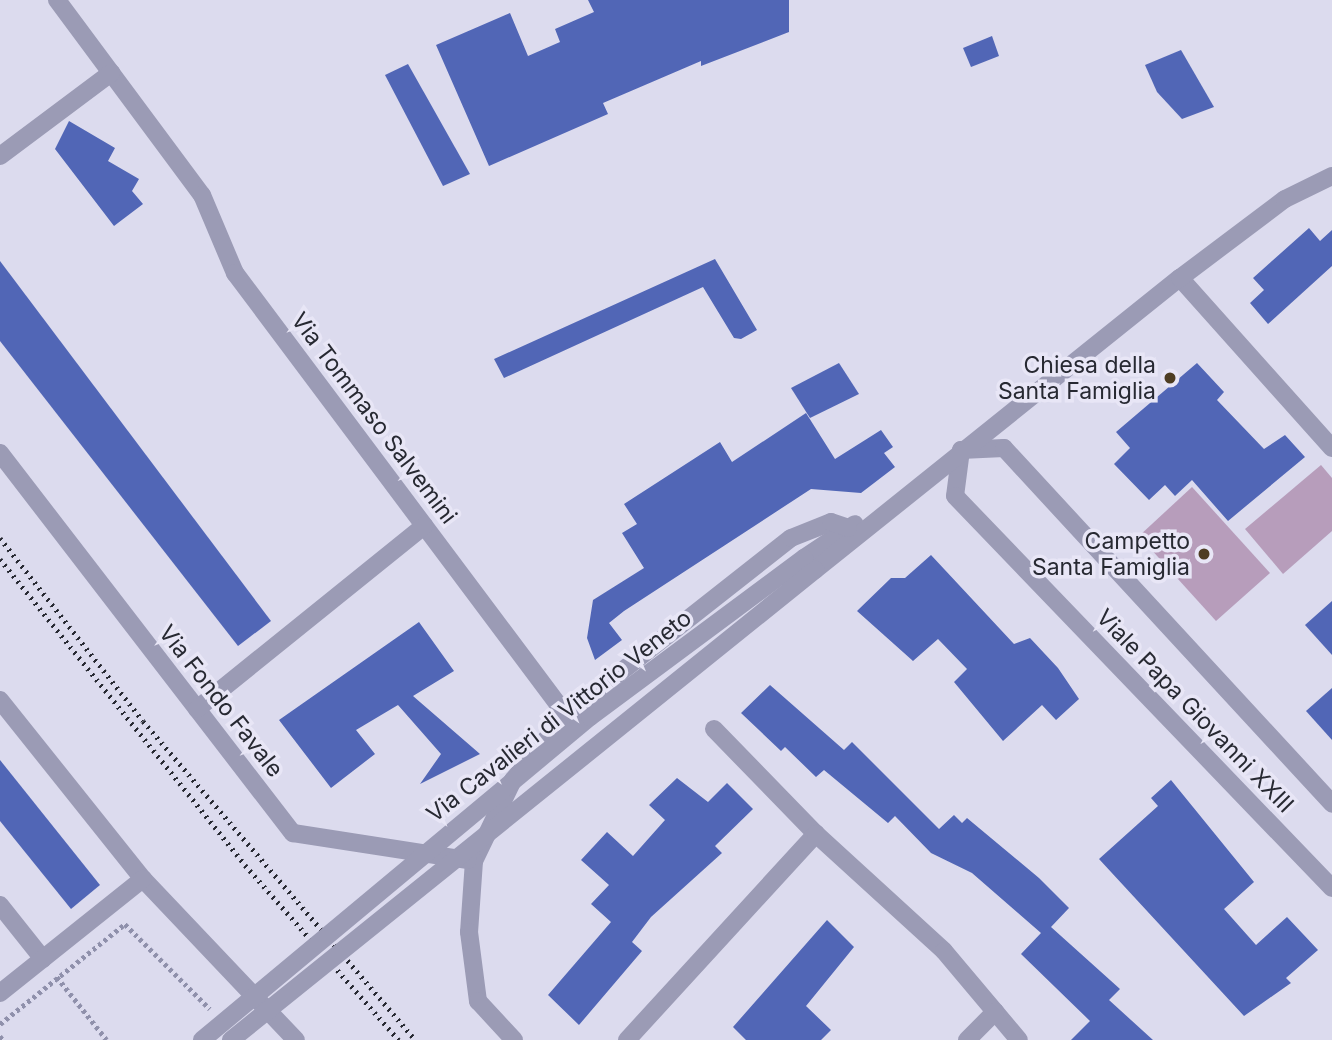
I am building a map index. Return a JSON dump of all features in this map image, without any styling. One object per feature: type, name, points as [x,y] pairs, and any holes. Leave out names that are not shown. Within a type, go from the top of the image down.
[{"type":"street","name":"Via Tommaso Salvemini","points":[[57,0],[202,195],[235,273],[566,716]]},
{"type":"street","points":[[0,156],[111,73]]},
{"type":"street","name":"Via Cavalieri di Vittorio Veneto","points":[[202,1040],[590,717],[809,564],[1285,199],[1332,176]]},
{"type":"street","points":[[1180,278],[1332,448]]},
{"type":"street","name":"Viale Papa Giovanni XXIII","points":[[1332,804],[1003,448],[961,450],[955,496],[1332,888]]},
{"type":"street","name":"Via Cavalieri di Vittorio Veneto","points":[[231,1040],[809,564],[848,528],[961,450]]},
{"type":"street","name":"Via Fondo Favale","points":[[0,453],[293,834],[474,861]]},
{"type":"street","points":[[514,1040],[478,1001],[469,932],[474,861],[513,780],[566,716],[791,538],[831,522],[848,528]]},
{"type":"street","points":[[197,709],[424,526]]},
{"type":"street","points":[[0,700],[143,879],[276,1016],[291,1038]]},
{"type":"street","points":[[714,729],[816,834],[944,951],[1018,1040]]},
{"type":"street","points":[[627,1040],[816,834]]},
{"type":"street","points":[[0,993],[143,879]]},
{"type":"street","points":[[0,905],[43,959]]},
{"type":"street","points":[[967,1040],[995,1012]]},
{"type":"path","points":[[0,1024],[125,924],[214,1012]]},
{"type":"path","points":[[43,959],[107,1040]]},
{"type":"path","points":[[0,1036],[4,1040]]},
{"type":"shaded area","name":"Campetto Santa Famiglia","points":[[1321,465],[1332,478],[1332,531],[1283,574],[1245,529]]},
{"type":"shaded area","name":"Campetto Santa Famiglia","points":[[1192,487],[1270,573],[1216,621],[1139,536]]},
{"type":"building","points":[[588,0],[789,0],[789,32],[701,66],[701,61],[603,103],[608,114],[489,166],[436,45],[510,13],[528,56],[560,42],[555,29],[594,12]]},
{"type":"building","points":[[992,36],[999,56],[971,67],[963,48]]},
{"type":"building","points":[[1181,50],[1214,107],[1182,119],[1157,92],[1145,65]]},
{"type":"building","points":[[408,64],[470,174],[443,186],[385,75]]},
{"type":"building","points":[[69,121],[115,148],[108,161],[139,179],[132,191],[143,204],[114,226],[55,149]]},
{"type":"building","points":[[1309,228],[1320,241],[1332,230],[1332,266],[1268,324],[1250,303],[1264,290],[1253,278]]},
{"type":"building","points":[[715,259],[757,330],[741,339],[734,338],[703,287],[504,378],[494,359]]},
{"type":"building","points":[[0,261],[271,621],[238,646],[0,341]]},
{"type":"building","points":[[839,363],[859,394],[810,418],[791,388]]},
{"type":"building","points":[[1197,363],[1224,392],[1217,400],[1264,449],[1285,435],[1305,457],[1228,521],[1192,480],[1175,496],[1165,485],[1149,500],[1114,464],[1130,448],[1116,432]]},
{"type":"building","points":[[806,413],[835,459],[881,430],[893,447],[884,453],[895,467],[861,493],[811,489],[624,611],[609,623],[622,640],[595,660],[587,638],[593,600],[644,568],[622,533],[637,524],[624,504],[720,442],[732,462]]},
{"type":"building","points":[[931,555],[1014,644],[1030,638],[1058,668],[1079,699],[1056,720],[1042,705],[1003,741],[954,682],[967,669],[938,639],[913,661],[857,611],[891,578],[905,578]]},
{"type":"building","points":[[1332,601],[1332,655],[1305,625]]},
{"type":"building","points":[[419,622],[454,671],[413,696],[480,754],[420,784],[441,754],[398,705],[356,730],[375,754],[331,788],[279,720]]},
{"type":"building","points":[[770,685],[844,750],[852,742],[939,829],[954,815],[962,823],[967,818],[1039,878],[1069,908],[1051,927],[1120,989],[1109,1000],[1153,1040],[1071,1040],[1090,1021],[1021,954],[1041,933],[972,873],[931,853],[895,816],[888,823],[824,770],[816,777],[785,747],[781,751],[741,713]]},
{"type":"building","points":[[1332,688],[1332,740],[1306,711]]},
{"type":"building","points":[[0,760],[100,885],[71,909],[0,821]]},
{"type":"building","points":[[677,778],[708,802],[727,783],[753,809],[715,846],[722,853],[651,917],[632,942],[642,951],[579,1025],[548,995],[611,922],[591,904],[609,885],[581,860],[607,832],[633,856],[665,820],[649,805]]},
{"type":"building","points":[[1171,780],[1254,882],[1224,909],[1256,945],[1287,917],[1318,950],[1286,978],[1291,983],[1244,1016],[1099,859],[1158,806],[1151,798]]},
{"type":"building","points":[[827,920],[854,947],[806,1006],[831,1030],[821,1040],[746,1040],[733,1027]]},
{"type":"railway","points":[[0,538],[143,721],[415,1040]]},
{"type":"railway","points":[[0,559],[245,865],[399,1040]]},
{"type":"place","name":"Chiesa della Santa Famiglia","points":[[1170,378]]},
{"type":"place","name":"Campetto Santa Famiglia","points":[[1204,554]]}]
